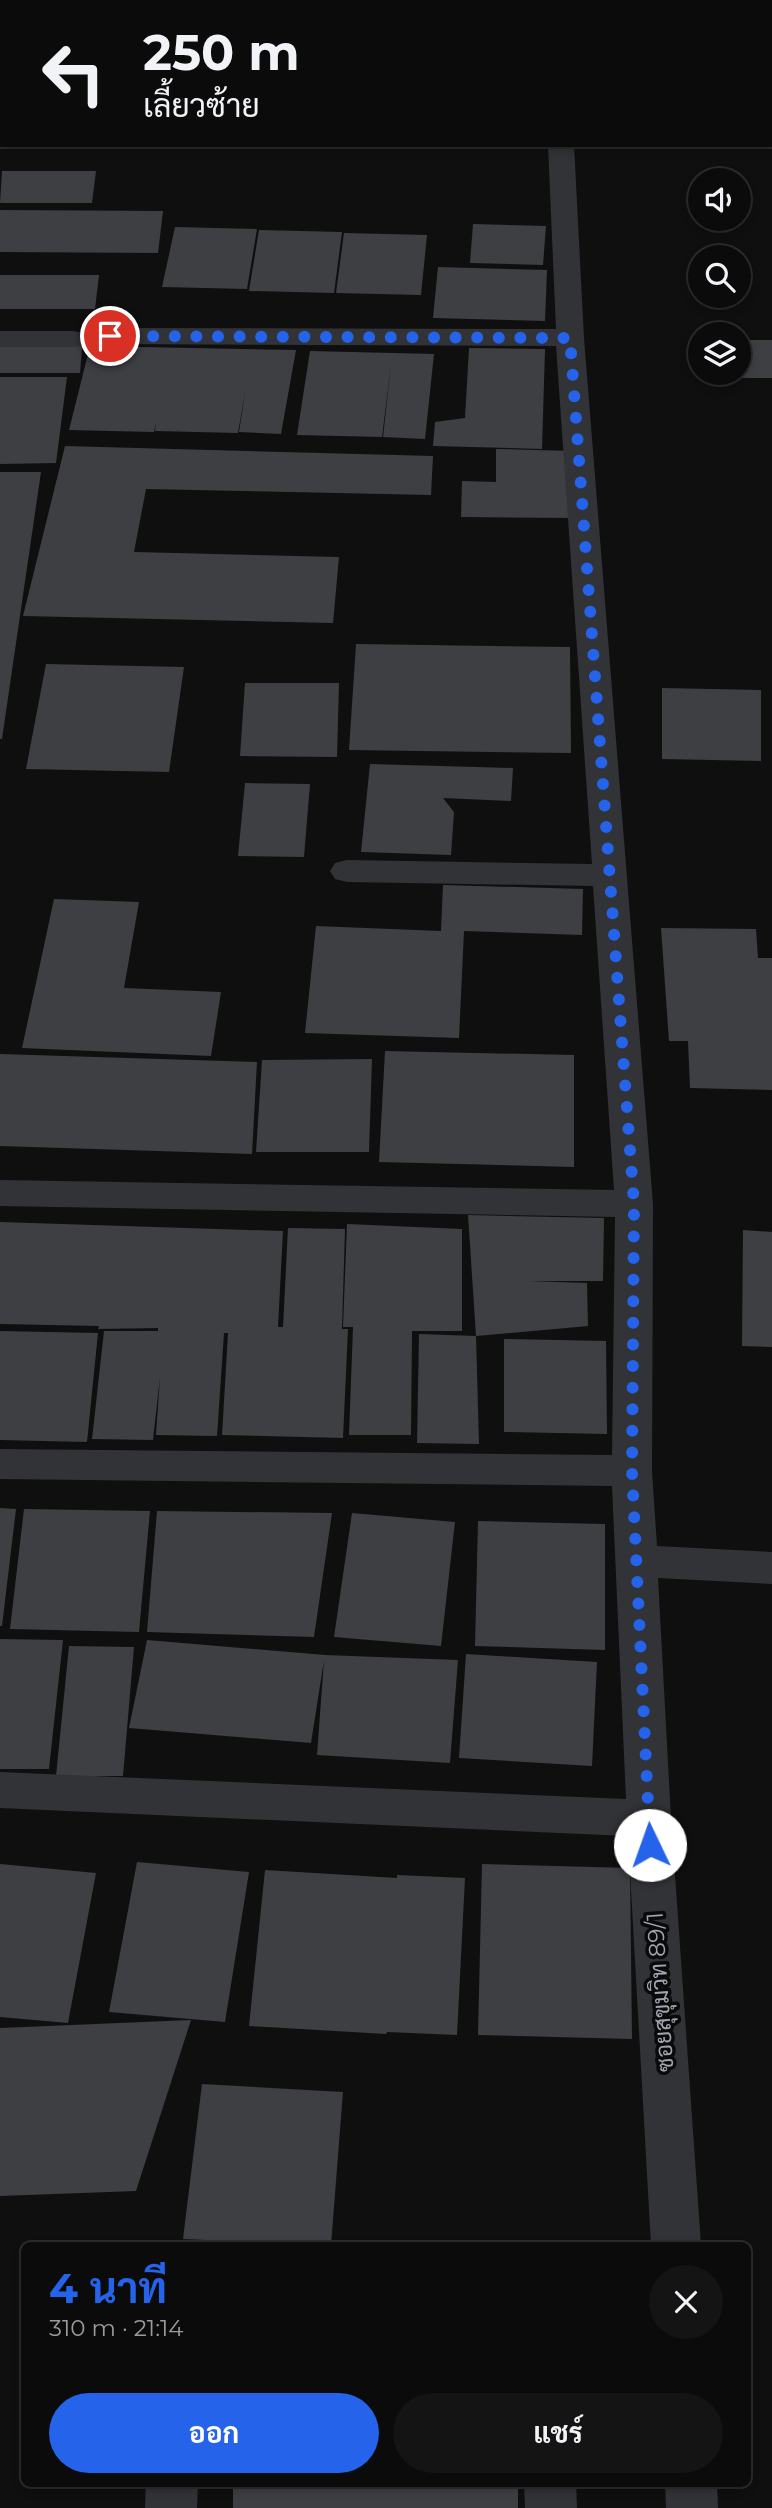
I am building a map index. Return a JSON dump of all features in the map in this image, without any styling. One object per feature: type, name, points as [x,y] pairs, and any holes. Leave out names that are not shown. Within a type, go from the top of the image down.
[{"type":"street","name":"ซอยสุขุมวิท 89/1","points":[[561,147],[570,338],[634,1204],[632,1471],[649,1818],[676,2242]]},
{"type":"street","points":[[110,336],[570,338]]},
{"type":"street","points":[[0,338],[73,339]]},
{"type":"street","points":[[348,871],[609,875]]},
{"type":"street","points":[[0,1193],[634,1204]]},
{"type":"street","points":[[0,1464],[632,1471]]},
{"type":"street","points":[[637,1561],[772,1568]]},
{"type":"street","points":[[0,1790],[649,1818]]},
{"type":"street","points":[[171,2508],[172,2487]]},
{"type":"street","points":[[550,2487],[551,2508]]},
{"type":"street","points":[[691,2487],[692,2508]]},
{"type":"building","points":[[2,171],[96,171],[92,203],[0,203]]},
{"type":"building","points":[[0,210],[163,211],[158,253],[0,252]]},
{"type":"building","points":[[473,224],[546,226],[543,265],[470,263]]},
{"type":"building","points":[[175,227],[257,229],[247,289],[162,287]]},
{"type":"building","points":[[259,230],[342,232],[334,293],[249,291]]},
{"type":"building","points":[[344,233],[427,235],[421,295],[336,293]]},
{"type":"building","points":[[438,267],[547,270],[545,321],[433,318]]},
{"type":"building","points":[[0,275],[99,275],[95,309],[0,309]]},
{"type":"building","points":[[0,337],[83,337],[80,373],[0,373]]},
{"type":"building","points":[[751,340],[772,340],[772,378],[751,378]]},
{"type":"building","points":[[90,346],[296,350],[281,434],[239,432],[246,387],[238,433],[155,431],[156,422],[154,432],[69,430]]},
{"type":"building","points":[[469,348],[545,349],[542,449],[433,446],[435,422],[465,418]]},
{"type":"building","points":[[310,351],[434,354],[425,439],[383,437],[391,365],[382,437],[297,435]]},
{"type":"building","points":[[0,377],[67,377],[56,463],[0,464]]},
{"type":"building","points":[[65,446],[433,456],[431,495],[146,489],[134,552],[339,557],[333,623],[23,616]]},
{"type":"building","points":[[496,449],[572,451],[573,518],[461,517],[462,481],[496,482]]},
{"type":"building","points":[[0,472],[41,472],[2,739],[0,739]]},
{"type":"building","points":[[356,644],[570,647],[571,753],[349,750]]},
{"type":"building","points":[[46,664],[184,667],[169,772],[26,769]]},
{"type":"building","points":[[245,683],[339,683],[337,757],[240,756]]},
{"type":"building","points":[[662,688],[761,690],[761,761],[662,759]]},
{"type":"building","points":[[370,764],[513,768],[511,801],[443,798],[454,812],[451,855],[361,852]]},
{"type":"building","points":[[245,783],[310,784],[304,857],[238,856]]},
{"type":"building","points":[[443,885],[583,889],[582,935],[464,931],[459,1038],[305,1033],[316,926],[441,931]]},
{"type":"building","points":[[54,899],[139,902],[124,988],[221,992],[211,1056],[22,1048]]},
{"type":"building","points":[[661,928],[756,929],[758,958],[772,958],[772,1090],[690,1088],[688,1041],[669,1041]]},
{"type":"building","points":[[385,1051],[574,1055],[574,1167],[379,1162]]},
{"type":"building","points":[[0,1054],[257,1062],[252,1154],[0,1146]]},
{"type":"building","points":[[372,1059],[369,1152],[256,1152],[262,1060]]},
{"type":"building","points":[[468,1215],[604,1218],[603,1281],[528,1281],[587,1283],[588,1326],[476,1336]]},
{"type":"building","points":[[0,1222],[283,1231],[278,1327],[283,1327],[288,1228],[345,1229],[342,1329],[348,1329],[343,1438],[222,1435],[228,1333],[224,1333],[217,1436],[156,1435],[160,1377],[153,1440],[92,1439],[104,1331],[158,1331],[158,1328],[98,1329],[99,1326],[0,1324]]},
{"type":"building","points":[[347,1224],[462,1229],[462,1331],[412,1331],[411,1435],[349,1435],[353,1327],[343,1327]]},
{"type":"building","points":[[743,1230],[772,1232],[772,1347],[742,1346]]},
{"type":"building","points":[[0,1331],[98,1333],[87,1442],[0,1440]]},
{"type":"building","points":[[419,1334],[476,1336],[479,1444],[417,1443]]},
{"type":"building","points":[[504,1339],[606,1341],[607,1434],[504,1432]]},
{"type":"building","points":[[0,1508],[16,1509],[2,1626],[0,1626]]},
{"type":"building","points":[[24,1509],[150,1511],[139,1632],[10,1629]]},
{"type":"building","points":[[157,1511],[332,1513],[314,1637],[147,1632]]},
{"type":"building","points":[[352,1513],[455,1522],[441,1646],[334,1637]]},
{"type":"building","points":[[478,1521],[605,1524],[605,1650],[475,1646]]},
{"type":"building","points":[[0,1639],[63,1640],[49,1769],[0,1769]]},
{"type":"building","points":[[147,1640],[325,1655],[458,1660],[450,1763],[317,1755],[324,1660],[311,1743],[129,1728]]},
{"type":"building","points":[[69,1646],[134,1647],[123,1776],[56,1776]]},
{"type":"building","points":[[466,1654],[597,1662],[592,1766],[459,1758]]},
{"type":"building","points":[[137,1862],[249,1872],[225,2022],[109,2012]]},
{"type":"building","points":[[0,1864],[96,1873],[68,2023],[0,2017]]},
{"type":"building","points":[[482,1864],[630,1868],[632,2039],[478,2035]]},
{"type":"building","points":[[265,1870],[397,1878],[397,1875],[465,1878],[457,2035],[249,2026]]},
{"type":"building","points":[[191,2020],[136,2191],[0,2196],[0,2028]]},
{"type":"building","points":[[202,2084],[343,2092],[331,2242],[183,2239]]},
{"type":"building","points":[[233,2487],[518,2487],[518,2508],[233,2508]]},
{"type":"route","points":[[110,336],[570,338],[634,1204],[632,1471],[650,1845]]}]
